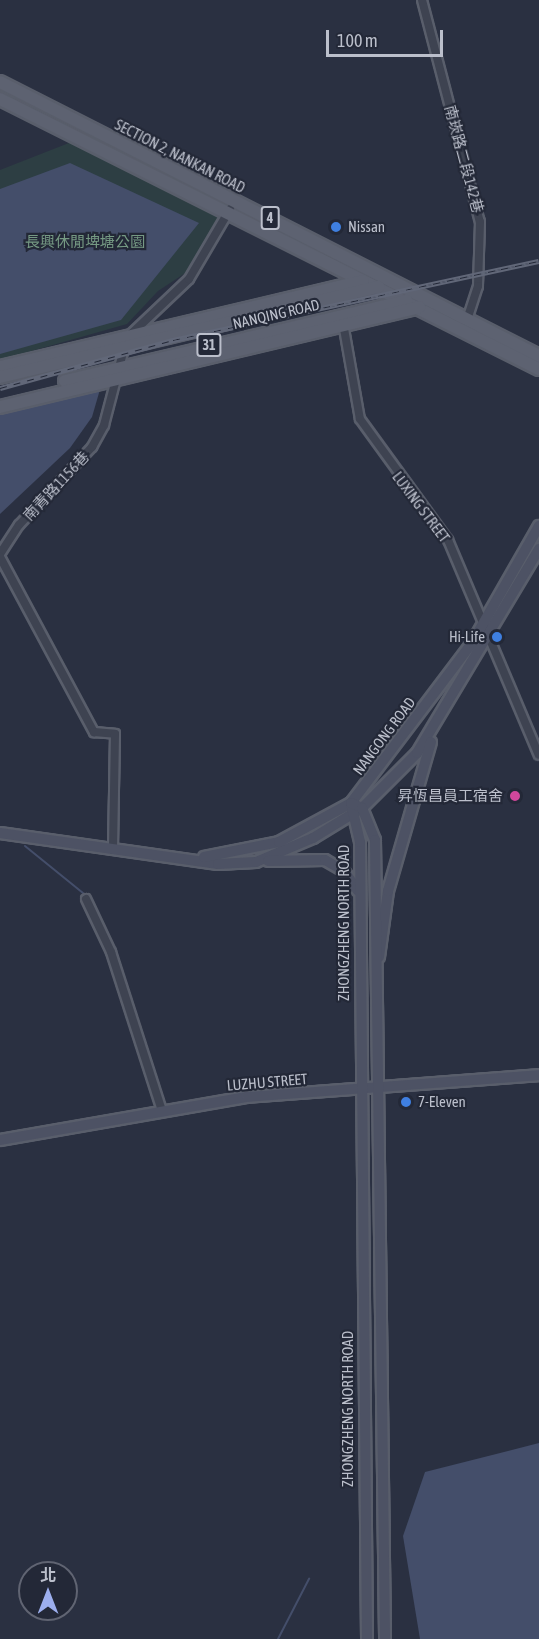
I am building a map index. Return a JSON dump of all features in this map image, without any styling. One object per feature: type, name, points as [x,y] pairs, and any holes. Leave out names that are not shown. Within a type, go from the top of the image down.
[{"type":"main road","name":"SECTION 2, NANKAN ROAD","points":[[0,82],[392,278],[433,303],[539,356]]},
{"type":"main road","name":"SECTION 2, NANKAN ROAD","points":[[0,99],[539,369]]},
{"type":"main road","name":"31","points":[[0,368],[131,333],[363,281],[392,278]]},
{"type":"main road","name":"NANQING ROAD","points":[[0,377],[376,288],[392,278]]},
{"type":"main road","name":"NANQING ROAD","points":[[0,399],[409,305],[420,296]]},
{"type":"main road","name":"31","points":[[0,407],[114,373],[343,323],[409,305],[433,303]]},
{"type":"street","name":"南崁路二段142巷","points":[[422,0],[480,222],[478,286],[467,320]]},
{"type":"street","name":"南青路1156巷","points":[[113,850],[115,734],[94,732],[0,556],[19,525],[93,447],[104,425],[114,373],[131,333],[189,279],[235,200]]},
{"type":"street","name":"LUXING STREET","points":[[343,323],[360,419],[448,540],[482,626],[539,755]]},
{"type":"street","name":"NANGONG ROAD","points":[[0,833],[174,859],[256,862],[313,838],[351,808],[482,626],[539,526]]},
{"type":"street","name":"NANGONG ROAD","points":[[362,808],[403,769],[445,714],[539,549]]},
{"type":"street","points":[[376,978],[405,821],[423,757],[445,714]]},
{"type":"street","name":"NANGONG ROAD","points":[[174,859],[279,843],[351,808]]},
{"type":"street","points":[[351,808],[362,808]]},
{"type":"street","name":"ZHONGZHENG NORTH ROAD","points":[[351,808],[360,843],[358,891],[367,1639]]},
{"type":"street","name":"ZHONGZHENG NORTH ROAD","points":[[362,808],[375,840],[376,1089],[384,1639]]},
{"type":"street","points":[[256,862],[325,860],[344,871],[358,891]]},
{"type":"street","points":[[86,899],[111,952],[162,1111]]},
{"type":"street","name":"LUZHU STREET","points":[[0,1140],[248,1097],[539,1075]]},
{"type":"green space","name":"長興休閒埤塘公園","points":[[74,141],[221,216],[202,262],[158,291],[127,324],[0,360],[0,170]]},
{"type":"water","name":"長興休閒埤塘公園","points":[[70,163],[199,223],[121,320],[0,354],[0,189]]},
{"type":"water","points":[[101,386],[92,417],[70,448],[0,514],[0,414]]},
{"type":"water","points":[[539,1443],[539,1639],[420,1639],[403,1536],[425,1472]]},
{"type":"waterway","points":[[25,846],[83,893]]},
{"type":"waterway","points":[[278,1639],[309,1579]]},
{"type":"railway","points":[[0,388],[173,340],[539,261]]},
{"type":"place","name":"Nissan","points":[[336,227]]},
{"type":"place","name":"Hi-Life","points":[[497,637]]},
{"type":"place","name":"昇恆昌員工宿舍","points":[[515,796]]},
{"type":"place","name":"7-Eleven","points":[[406,1102]]}]
